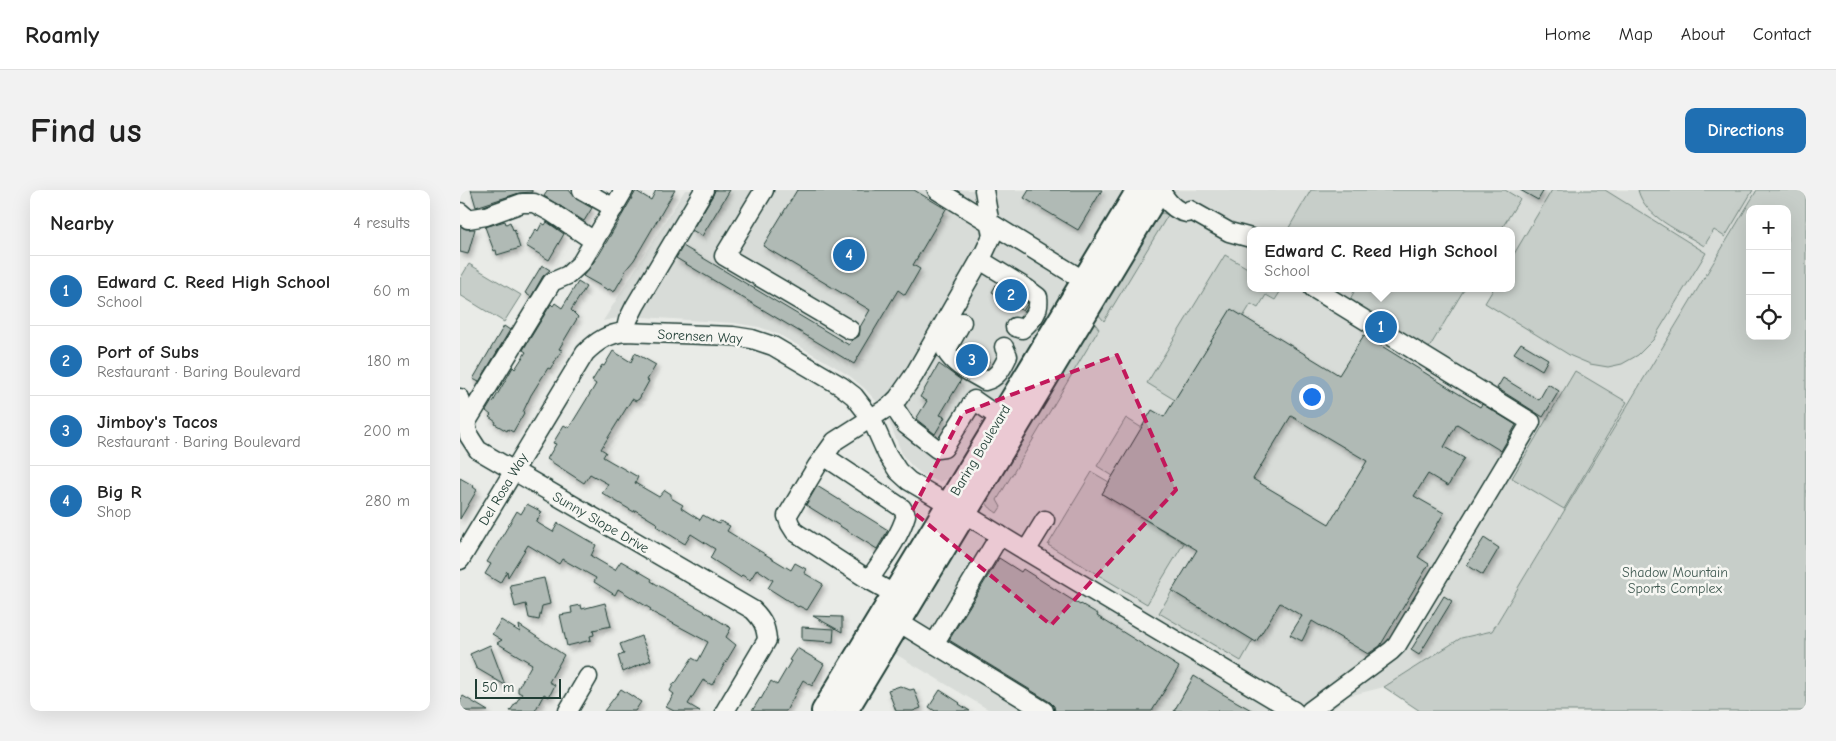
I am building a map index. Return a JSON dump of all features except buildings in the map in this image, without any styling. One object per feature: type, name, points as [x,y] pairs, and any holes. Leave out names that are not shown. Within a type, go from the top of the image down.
[{"type":"main road","name":"Baring Boulevard","points":[[846,711],[900,622],[1000,418],[1138,190]]},
{"type":"main road","name":"Baring Boulevard","points":[[824,711],[894,594],[957,509],[1160,190]]},
{"type":"street","points":[[582,190],[614,208]]},
{"type":"street","points":[[462,410],[552,282],[568,275],[581,263],[624,190]]},
{"type":"street","points":[[625,332],[628,320],[635,306],[704,190]]},
{"type":"street","points":[[764,190],[724,256],[850,330]]},
{"type":"street","points":[[937,190],[1083,280]]},
{"type":"street","points":[[1160,190],[1170,192],[1187,202],[1190,204],[1190,210],[1229,232],[1247,237]]},
{"type":"street","points":[[894,594],[795,532],[787,516],[835,441],[892,404],[914,374],[992,236],[981,192]]},
{"type":"street","points":[[460,212],[468,219],[486,216],[522,203],[534,203],[594,241]]},
{"type":"street","points":[[980,260],[1038,297],[1039,307],[1030,321],[1022,329],[1015,327]]},
{"type":"street","points":[[1310,711],[1397,646],[1532,422],[1320,292]]},
{"type":"street","points":[[962,322],[946,351],[951,360],[958,366],[985,381],[993,380],[1008,356],[1004,347]]},
{"type":"street","name":"Sorensen Way","points":[[530,443],[585,353],[594,343],[614,333],[733,336],[752,339],[773,346],[841,386],[854,396],[871,418],[887,454],[898,471],[909,481],[1294,711]]},
{"type":"street","points":[[892,404],[906,425],[937,449],[944,448],[974,400],[1000,418]]},
{"type":"street","name":"Sunny Slope Drive","points":[[462,410],[472,443],[478,450],[753,610],[761,618],[766,628],[767,640],[725,711]]},
{"type":"street","name":"Del Rosa Way","points":[[460,560],[530,443]]},
{"type":"street","points":[[824,456],[902,508],[906,515],[891,547],[869,580]]},
{"type":"street","points":[[1026,551],[1044,520]]},
{"type":"street","points":[[934,644],[1000,535]]},
{"type":"street","points":[[900,622],[1044,711]]},
{"type":"street","points":[[568,711],[588,677]]},
{"type":"highlighted area","points":[[1117,355],[1176,490],[1051,625],[912,511],[963,413]]},
{"type":"shaded area","points":[[685,190],[1125,190],[953,474],[939,482],[924,476],[903,456],[888,419],[879,404],[864,388],[834,366],[778,334],[759,327],[734,323],[627,316],[603,321]]},
{"type":"shaded area","points":[[1169,190],[1757,190],[1748,205],[1746,205],[1746,208],[1492,631],[1461,638],[1384,687],[1348,696],[1331,711],[991,711],[892,652]]},
{"type":"green space","points":[[1311,190],[1505,190],[1520,199],[1502,227],[1289,227]]},
{"type":"green space","points":[[1552,190],[1605,190],[1706,253],[1653,340],[1638,355],[1622,364],[1608,367],[1590,364],[1571,356],[1485,303],[1492,292],[1515,292],[1515,252]]},
{"type":"green space","points":[[1638,190],[1753,190],[1725,237],[1714,230],[1704,246],[1656,216],[1642,200]]},
{"type":"green space","name":"Shadow Mountain Sports Complex","points":[[1757,190],[1806,190],[1806,711],[1420,711],[1384,687],[1461,638],[1492,631],[1746,208],[1746,340],[1791,340],[1791,205],[1748,205]]},
{"type":"green space","points":[[1158,214],[1168,215],[1104,321],[1097,313]]},
{"type":"green space","points":[[1225,255],[1247,268],[1247,292],[1280,292],[1275,300],[1266,295],[1258,308],[1251,304],[1243,317],[1231,310],[1175,400],[1147,383]]},
{"type":"green space","points":[[469,264],[521,295],[504,322],[460,295],[460,279]]},
{"type":"green space","points":[[1354,292],[1463,292],[1429,348],[1349,301]]},
{"type":"green space","points":[[1093,321],[1099,329],[997,500],[1001,507],[997,513],[987,504],[985,496]]},
{"type":"green space","points":[[1575,371],[1627,402],[1564,509],[1512,478]]},
{"type":"green space","points":[[1126,418],[1142,428],[1113,476],[1097,466]]},
{"type":"green space","points":[[1092,472],[1109,482],[1102,494],[1184,543],[1147,604],[1048,545]]},
{"type":"green space","points":[[1172,591],[1253,640],[1241,661],[1159,613]]},
{"type":"place","name":"Big R","points":[[849,255]]},
{"type":"place","name":"Port of Subs","points":[[1011,295]]},
{"type":"place","name":"Edward C. Reed High School","points":[[1381,327]]},
{"type":"place","name":"Jimboy's Tacos","points":[[972,360]]}]
